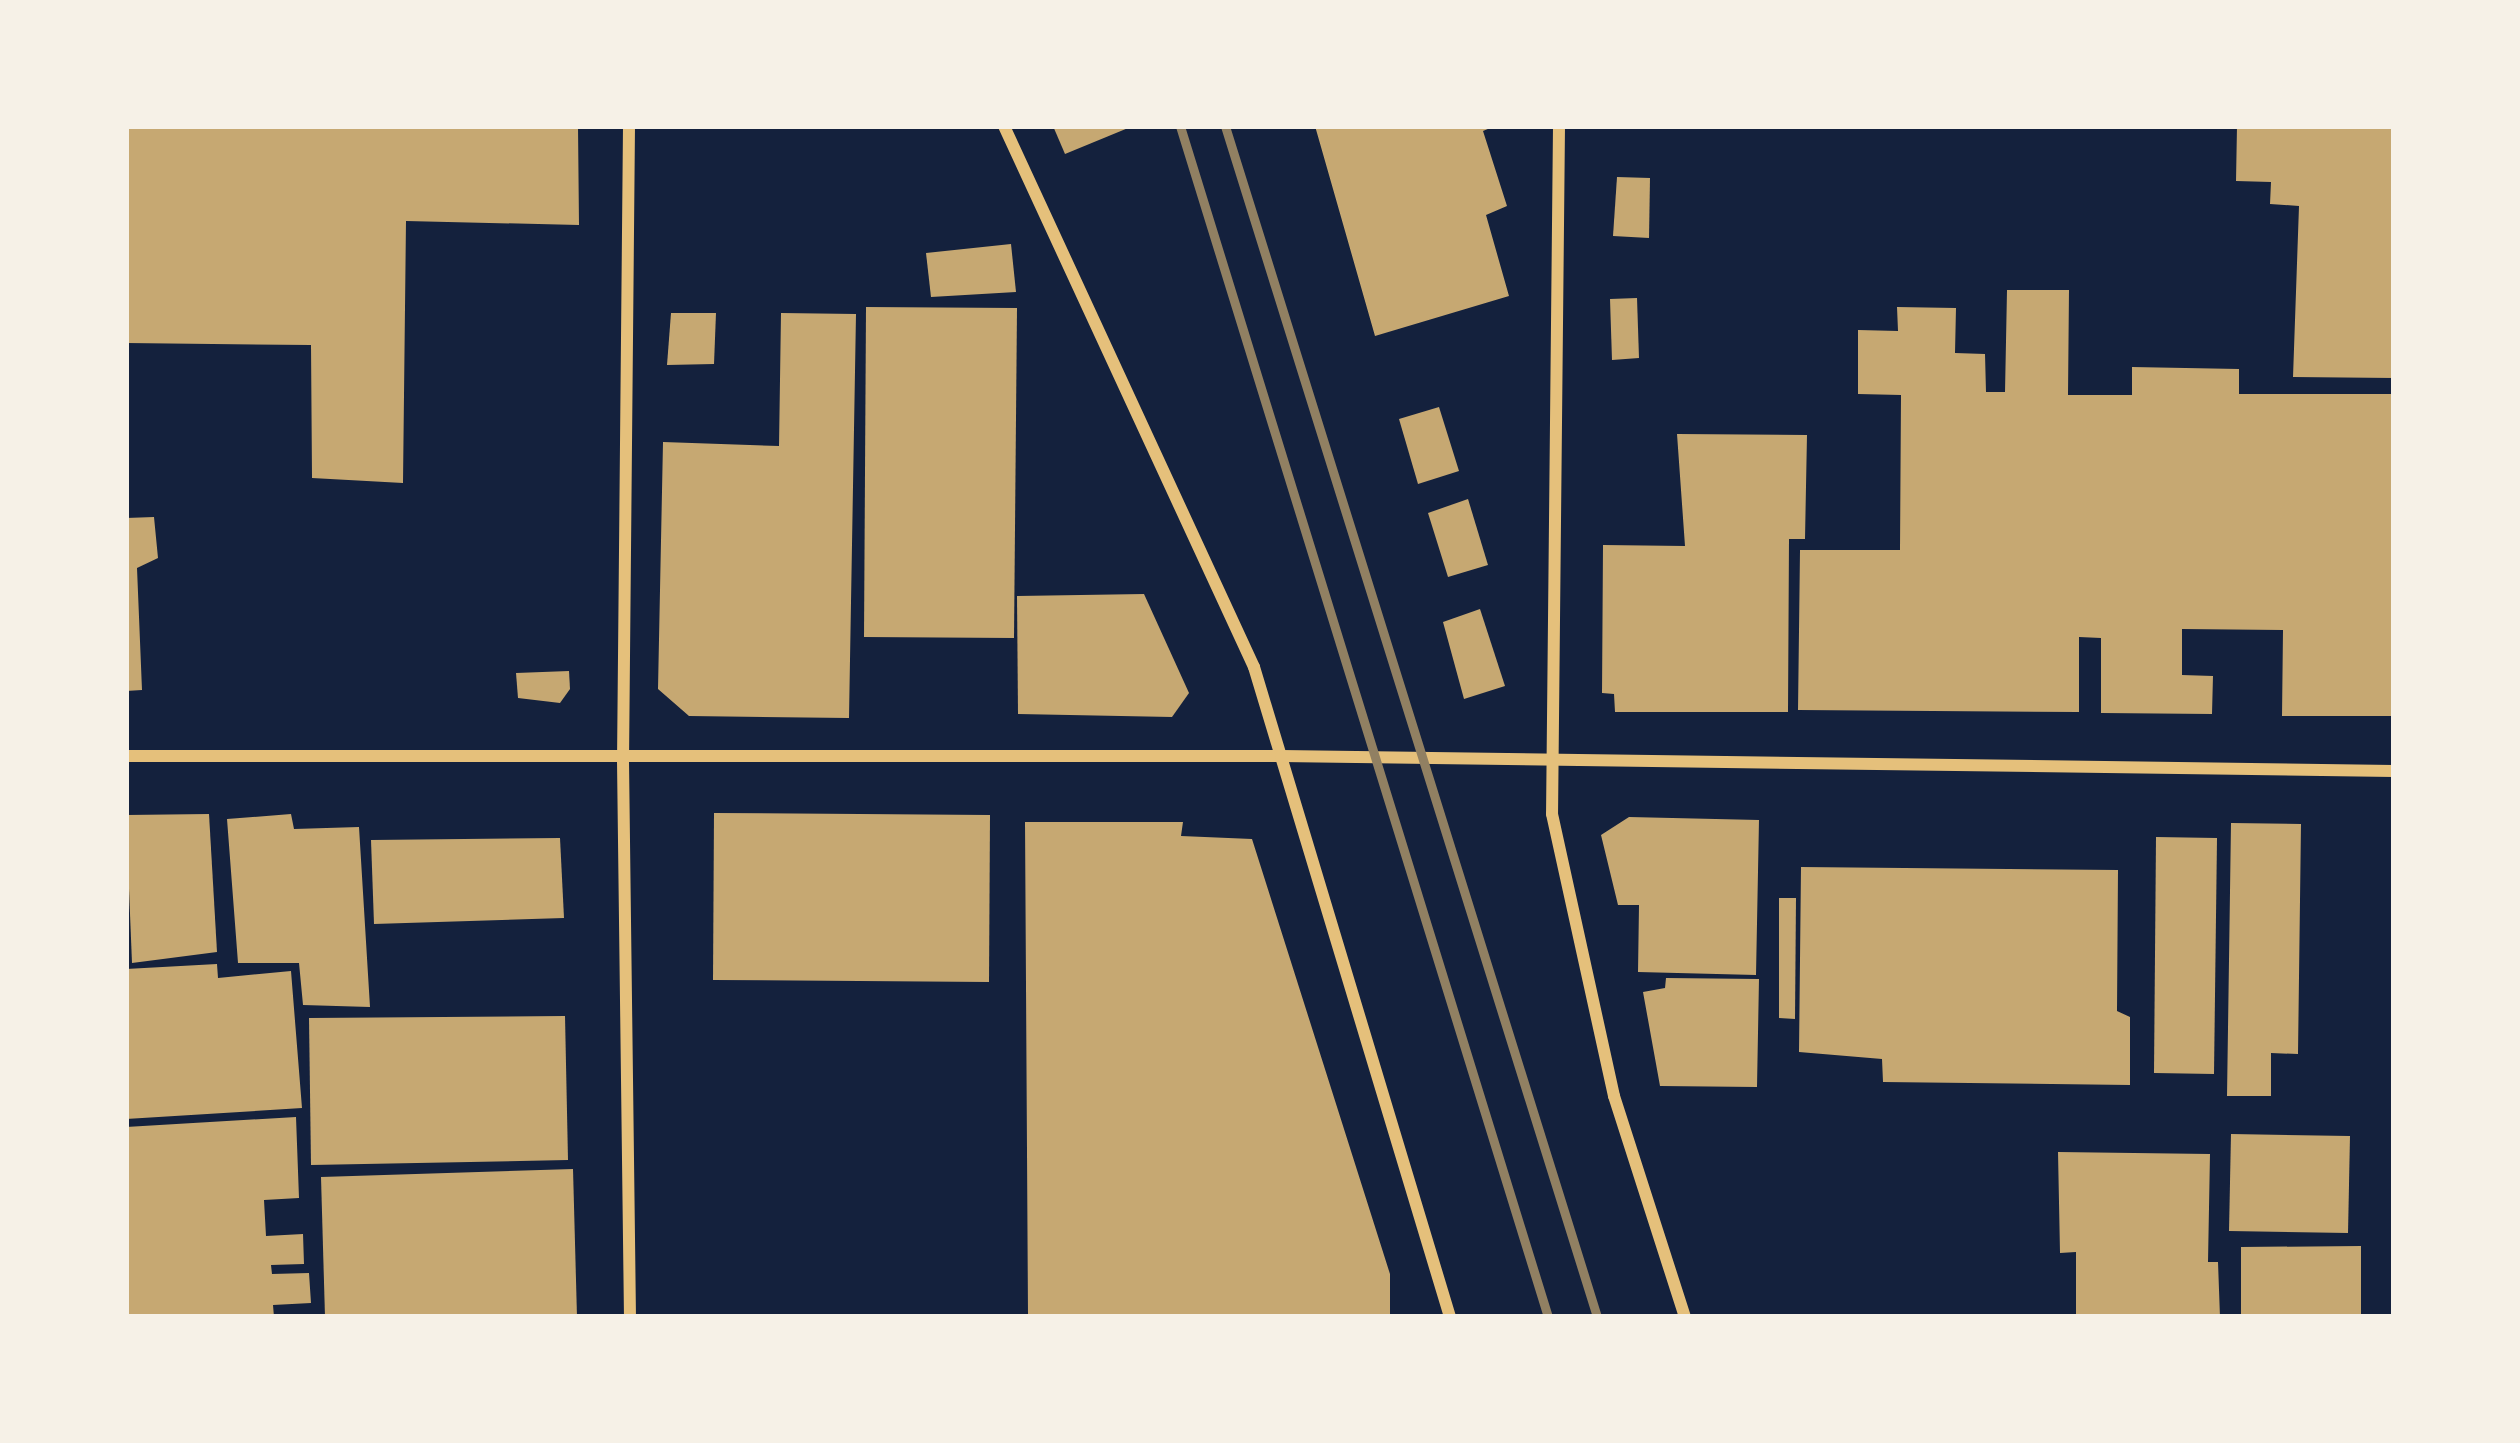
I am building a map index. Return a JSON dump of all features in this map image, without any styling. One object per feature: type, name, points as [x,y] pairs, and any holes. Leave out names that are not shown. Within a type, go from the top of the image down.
[{"type":"street","points":[[629,126],[623,761],[630,1317]]},
{"type":"street","points":[[1004,126],[1254,667],[1450,1317]]},
{"type":"street","points":[[1559,126],[1552,814],[1614,1096],[1684,1317]]},
{"type":"street","points":[[126,756],[623,761],[1281,756],[2394,771]]},
{"type":"building","points":[[126,126],[578,126],[579,225],[406,221],[403,483],[312,478],[311,345],[126,343]]},
{"type":"building","points":[[1053,126],[1133,126],[1065,154]]},
{"type":"building","points":[[1315,126],[1495,126],[1483,131],[1507,206],[1486,215],[1509,296],[1375,336]]},
{"type":"building","points":[[2237,126],[2394,126],[2394,378],[2293,377],[2299,206],[2270,204],[2271,182],[2236,181]]},
{"type":"building","points":[[1617,177],[1650,178],[1649,238],[1613,236]]},
{"type":"building","points":[[1011,244],[1016,292],[931,297],[926,253]]},
{"type":"building","points":[[2007,290],[2069,290],[2068,395],[2132,395],[2132,367],[2239,369],[2239,394],[2394,394],[2393,716],[2282,716],[2283,630],[2182,629],[2182,675],[2213,676],[2212,714],[2101,713],[2101,638],[2079,637],[2079,712],[1798,710],[1800,550],[1900,550],[1901,395],[1858,394],[1858,330],[1898,331],[1897,307],[1956,308],[1955,353],[1985,354],[1986,392],[2005,392]]},
{"type":"building","points":[[1637,298],[1639,358],[1612,360],[1610,299]]},
{"type":"building","points":[[866,307],[1017,308],[1014,638],[864,637]]},
{"type":"building","points":[[671,313],[716,313],[714,364],[667,365]]},
{"type":"building","points":[[781,313],[856,314],[849,718],[689,716],[658,689],[663,442],[779,446]]},
{"type":"building","points":[[1439,407],[1459,471],[1418,484],[1399,419]]},
{"type":"building","points":[[1677,434],[1807,435],[1805,539],[1789,539],[1788,712],[1615,712],[1614,694],[1602,693],[1603,545],[1685,546]]},
{"type":"building","points":[[1468,499],[1488,565],[1448,577],[1428,513]]},
{"type":"building","points":[[154,517],[158,558],[137,568],[142,690],[126,691],[126,518]]},
{"type":"building","points":[[1144,594],[1189,693],[1172,717],[1018,714],[1017,596]]},
{"type":"building","points":[[1480,609],[1505,686],[1464,699],[1443,622]]},
{"type":"building","points":[[569,671],[570,689],[560,703],[518,698],[516,673]]},
{"type":"building","points":[[714,813],[990,815],[989,982],[713,980]]},
{"type":"building","points":[[209,814],[217,952],[132,963],[126,815]]},
{"type":"building","points":[[291,814],[294,829],[359,827],[370,1007],[303,1005],[299,963],[238,963],[227,819]]},
{"type":"building","points":[[1629,817],[1759,820],[1756,975],[1638,972],[1639,905],[1618,905],[1601,835]]},
{"type":"building","points":[[1025,822],[1183,822],[1181,836],[1252,839],[1390,1274],[1390,1317],[1028,1317]]},
{"type":"building","points":[[2231,823],[2301,824],[2298,1054],[2271,1053],[2271,1096],[2227,1096]]},
{"type":"building","points":[[2156,837],[2217,838],[2214,1074],[2154,1073]]},
{"type":"building","points":[[560,838],[564,918],[374,924],[371,840]]},
{"type":"building","points":[[1801,867],[2118,870],[2117,1011],[2130,1017],[2130,1085],[1883,1082],[1882,1059],[1799,1052]]},
{"type":"building","points":[[1779,898],[1796,898],[1795,1019],[1779,1018]]},
{"type":"building","points":[[217,964],[218,978],[291,971],[302,1108],[126,1119],[126,969]]},
{"type":"building","points":[[1666,978],[1759,979],[1757,1087],[1660,1086],[1643,992],[1665,988]]},
{"type":"building","points":[[565,1016],[568,1160],[311,1165],[309,1018]]},
{"type":"building","points":[[296,1117],[299,1198],[264,1200],[266,1236],[303,1234],[304,1264],[271,1265],[272,1274],[309,1273],[311,1303],[273,1305],[274,1317],[126,1317],[126,1127]]},
{"type":"building","points":[[2231,1134],[2350,1136],[2348,1233],[2229,1231]]},
{"type":"building","points":[[2058,1152],[2210,1154],[2208,1262],[2218,1262],[2220,1317],[2076,1317],[2076,1252],[2060,1253]]},
{"type":"building","points":[[573,1169],[577,1317],[325,1317],[321,1177]]},
{"type":"building","points":[[2361,1246],[2361,1317],[2241,1317],[2241,1247]]},
{"type":"railway","points":[[1180,126],[1548,1317]]},
{"type":"railway","points":[[1225,126],[1597,1317]]}]
